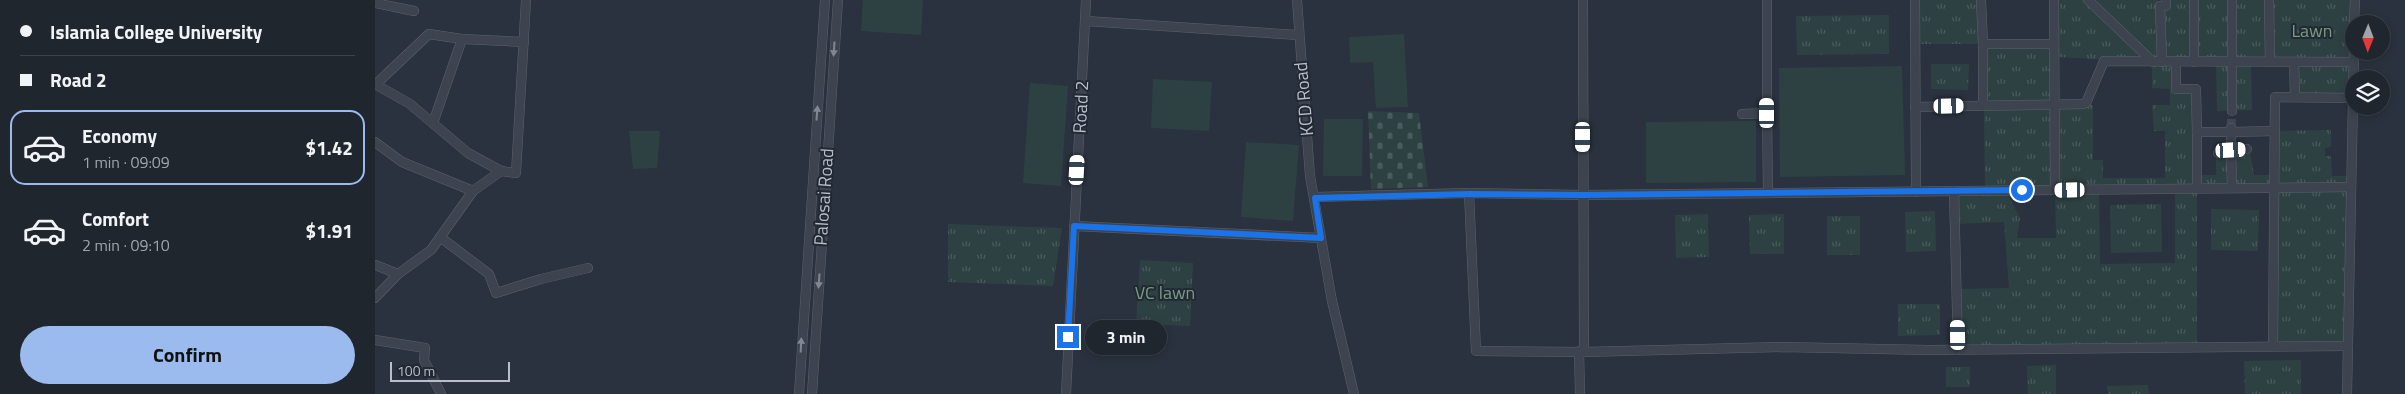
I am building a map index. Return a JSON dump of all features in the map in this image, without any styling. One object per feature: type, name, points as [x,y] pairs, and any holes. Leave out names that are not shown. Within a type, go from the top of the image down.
[{"type":"street","points":[[524,42],[462,39],[429,34],[375,84],[410,104],[467,153],[501,171],[516,173],[524,42],[526,0]]},
{"type":"street","points":[[799,394],[825,0]]},
{"type":"street","name":"Palosai Road","points":[[812,394],[838,0]]},
{"type":"street","name":"Road 2","points":[[1066,394],[1086,0]]},
{"type":"street","name":"KCD Road","points":[[1297,0],[1298,35],[1310,176],[1354,394]]},
{"type":"street","points":[[1580,394],[1582,351],[1583,0]]},
{"type":"street","points":[[1767,0],[1768,193]]},
{"type":"street","points":[[1915,0],[1916,192]]},
{"type":"street","points":[[1981,0],[1983,106]]},
{"type":"street","points":[[2054,0],[2055,190]]},
{"type":"street","points":[[2088,0],[2158,62]]},
{"type":"street","points":[[2158,62],[2160,6],[2166,6],[2166,0]]},
{"type":"street","points":[[2194,0],[2194,62]]},
{"type":"street","points":[[2232,111],[2233,0]]},
{"type":"street","points":[[2269,0],[2270,62]]},
{"type":"street","points":[[2354,15],[2355,0]]},
{"type":"street","points":[[381,3],[415,11]]},
{"type":"street","points":[[1086,21],[1298,35]]},
{"type":"street","points":[[433,123],[462,39]]},
{"type":"street","points":[[1983,44],[2055,44]]},
{"type":"street","points":[[1915,107],[2085,103],[2104,61],[2354,62],[2354,70]]},
{"type":"street","points":[[2176,62],[2176,89],[2196,89],[2197,188]]},
{"type":"street","points":[[2294,62],[2295,97]]},
{"type":"street","points":[[2273,346],[2275,97],[2345,98]]},
{"type":"street","points":[[1742,114],[1767,113]]},
{"type":"street","points":[[2347,394],[2353,115]]},
{"type":"street","points":[[2197,132],[2231,130],[2275,131]]},
{"type":"street","points":[[2231,130],[2232,188]]},
{"type":"street","points":[[375,142],[401,162],[473,191]]},
{"type":"street","points":[[2219,153],[2247,149]]},
{"type":"street","points":[[375,298],[399,274],[431,250],[473,191],[501,171]]},
{"type":"street","points":[[1315,198],[1469,194],[1583,195],[2351,187]]},
{"type":"street","points":[[1954,191],[1958,350]]},
{"type":"street","points":[[1469,194],[1476,351],[1783,348],[1958,350],[2348,346]]},
{"type":"street","points":[[1074,226],[1321,238]]},
{"type":"street","points":[[440,237],[489,274],[496,293],[541,279],[588,268]]},
{"type":"street","points":[[375,265],[399,274]]},
{"type":"street","points":[[375,340],[425,348],[424,360],[441,394]]},
{"type":"green space","points":[[863,0],[923,0],[921,35],[861,31]]},
{"type":"green space","points":[[1915,0],[1981,0],[1983,44],[1915,44]]},
{"type":"green space","name":"Lawn","points":[[2055,0],[2088,0],[2148,57],[2096,0],[2158,0],[2160,28],[2166,0],[2355,0],[2355,15],[2345,15],[2345,60],[2354,60],[2354,70],[2345,70],[2345,98],[2295,97],[2295,61],[2251,63],[2252,110],[2217,111],[2216,62],[2176,62],[2176,89],[2196,89],[2197,175],[2216,175],[2216,153],[2250,152],[2254,175],[2270,175],[2275,131],[2331,130],[2331,147],[2325,148],[2325,156],[2331,156],[2332,176],[2352,176],[2348,346],[2273,346],[2274,188],[2197,189],[2197,347],[1958,350],[1957,289],[2009,288],[2004,222],[1955,224],[1954,191],[1985,191],[1983,44],[2056,44]],"holes":[[[2057,57],[2152,62],[2152,88],[2170,89],[2170,105],[2152,105],[2154,131],[2165,131],[2165,178],[2103,178],[2103,160],[2093,160],[2093,105],[2057,105]],[[2175,189],[2175,263],[2100,264],[2099,190]],[[2055,190],[2056,238],[2017,238],[2020,218],[2006,191]]]},
{"type":"green space","points":[[1889,15],[1889,54],[1797,55],[1796,16]]},
{"type":"green space","points":[[1404,34],[1408,107],[1376,108],[1373,62],[1350,63],[1349,37]]},
{"type":"green space","points":[[1931,64],[1969,64],[1968,90],[1931,89]]},
{"type":"green space","points":[[1902,66],[1905,175],[1780,177],[1779,68]]},
{"type":"green space","points":[[1153,79],[1212,82],[1209,131],[1151,128]]},
{"type":"green space","points":[[1030,83],[1068,86],[1061,186],[1023,183]]},
{"type":"green space","points":[[1368,111],[1419,113],[1428,187],[1371,189]]},
{"type":"green space","points":[[1324,119],[1363,119],[1362,176],[1323,176]]},
{"type":"green space","points":[[1756,121],[1756,182],[1646,183],[1646,122]]},
{"type":"green space","points":[[629,131],[660,131],[657,168],[633,169]]},
{"type":"green space","points":[[1246,142],[1299,145],[1293,221],[1241,217]]},
{"type":"green space","points":[[2161,204],[2162,252],[2111,253],[2110,205]]},
{"type":"green space","points":[[2211,209],[2259,210],[2258,251],[2211,250]]},
{"type":"green space","points":[[1935,211],[1936,251],[1906,252],[1905,212]]},
{"type":"green space","points":[[1708,214],[1709,257],[1676,258],[1675,215]]},
{"type":"green space","points":[[1784,214],[1784,254],[1750,254],[1749,215]]},
{"type":"green space","points":[[1827,216],[1860,216],[1860,255],[1827,255]]},
{"type":"green space","points":[[948,224],[1062,228],[1053,286],[948,282]]},
{"type":"green space","name":"VC lawn","points":[[1140,260],[1193,263],[1190,326],[1136,324]]},
{"type":"green space","points":[[1898,304],[1940,304],[1940,335],[1898,336]]},
{"type":"green space","points":[[2301,360],[2301,394],[2245,394],[2244,361]]},
{"type":"green space","points":[[2056,365],[2056,394],[2028,394],[2027,366]]},
{"type":"green space","points":[[1946,367],[1970,367],[1970,387],[1946,387]]},
{"type":"green space","points":[[2148,385],[2149,394],[2108,394],[2107,386]]},
{"type":"tunnel","points":[[2231,128],[2232,111]]},
{"type":"route","points":[[1068,337],[1074,226],[1321,238],[1315,198],[1515,193],[1583,195],[2022,190]]}]
